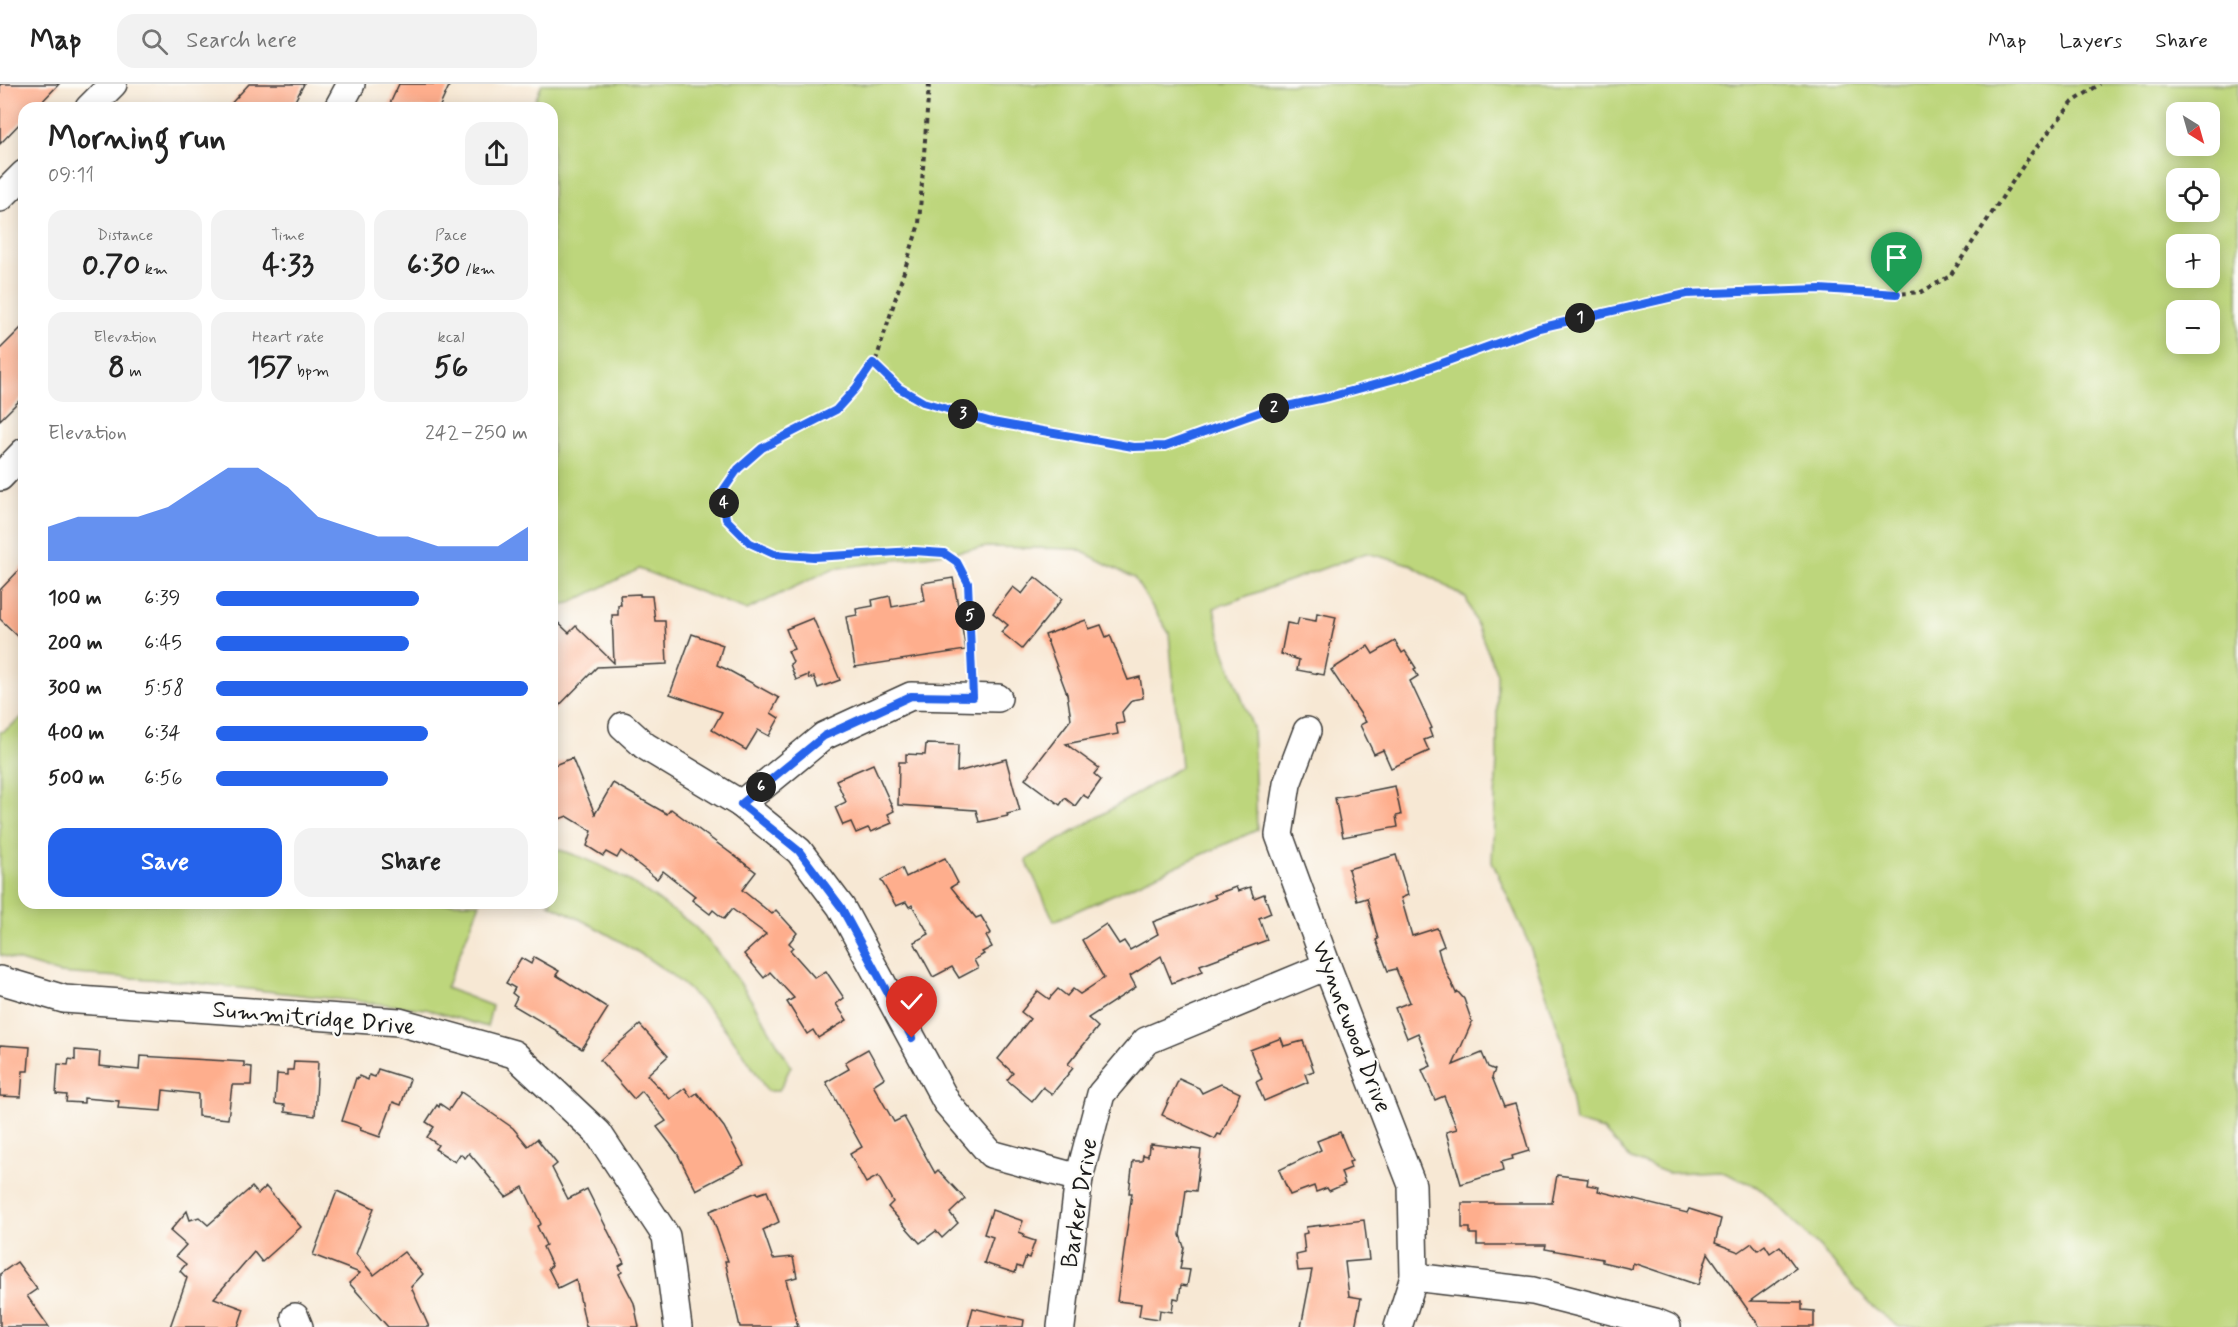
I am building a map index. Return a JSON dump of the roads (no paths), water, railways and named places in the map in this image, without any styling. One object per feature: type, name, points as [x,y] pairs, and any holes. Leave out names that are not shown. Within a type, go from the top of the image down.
[{"type":"street","points":[[95,102],[113,84]]},
{"type":"street","points":[[341,102],[351,84]]},
{"type":"street","points":[[0,198],[18,180]]},
{"type":"street","points":[[0,477],[18,458]]},
{"type":"street","points":[[741,804],[824,736],[911,696],[985,698]]},
{"type":"street","points":[[622,726],[645,746],[741,804],[799,851],[841,907],[947,1103],[991,1154],[1079,1178]]},
{"type":"street","name":"Wynnewood Drive","points":[[1307,731],[1287,784],[1279,835],[1412,1185],[1414,1277],[1398,1327]]},
{"type":"street","name":"Barker Drive","points":[[1061,1327],[1079,1178],[1101,1094],[1146,1041],[1327,966]]},
{"type":"street","name":"Summitridge Drive","points":[[0,980],[64,999],[399,1022],[514,1054],[598,1133],[666,1236],[678,1327]]},
{"type":"street","points":[[1414,1277],[1533,1291],[1667,1327]]}]
